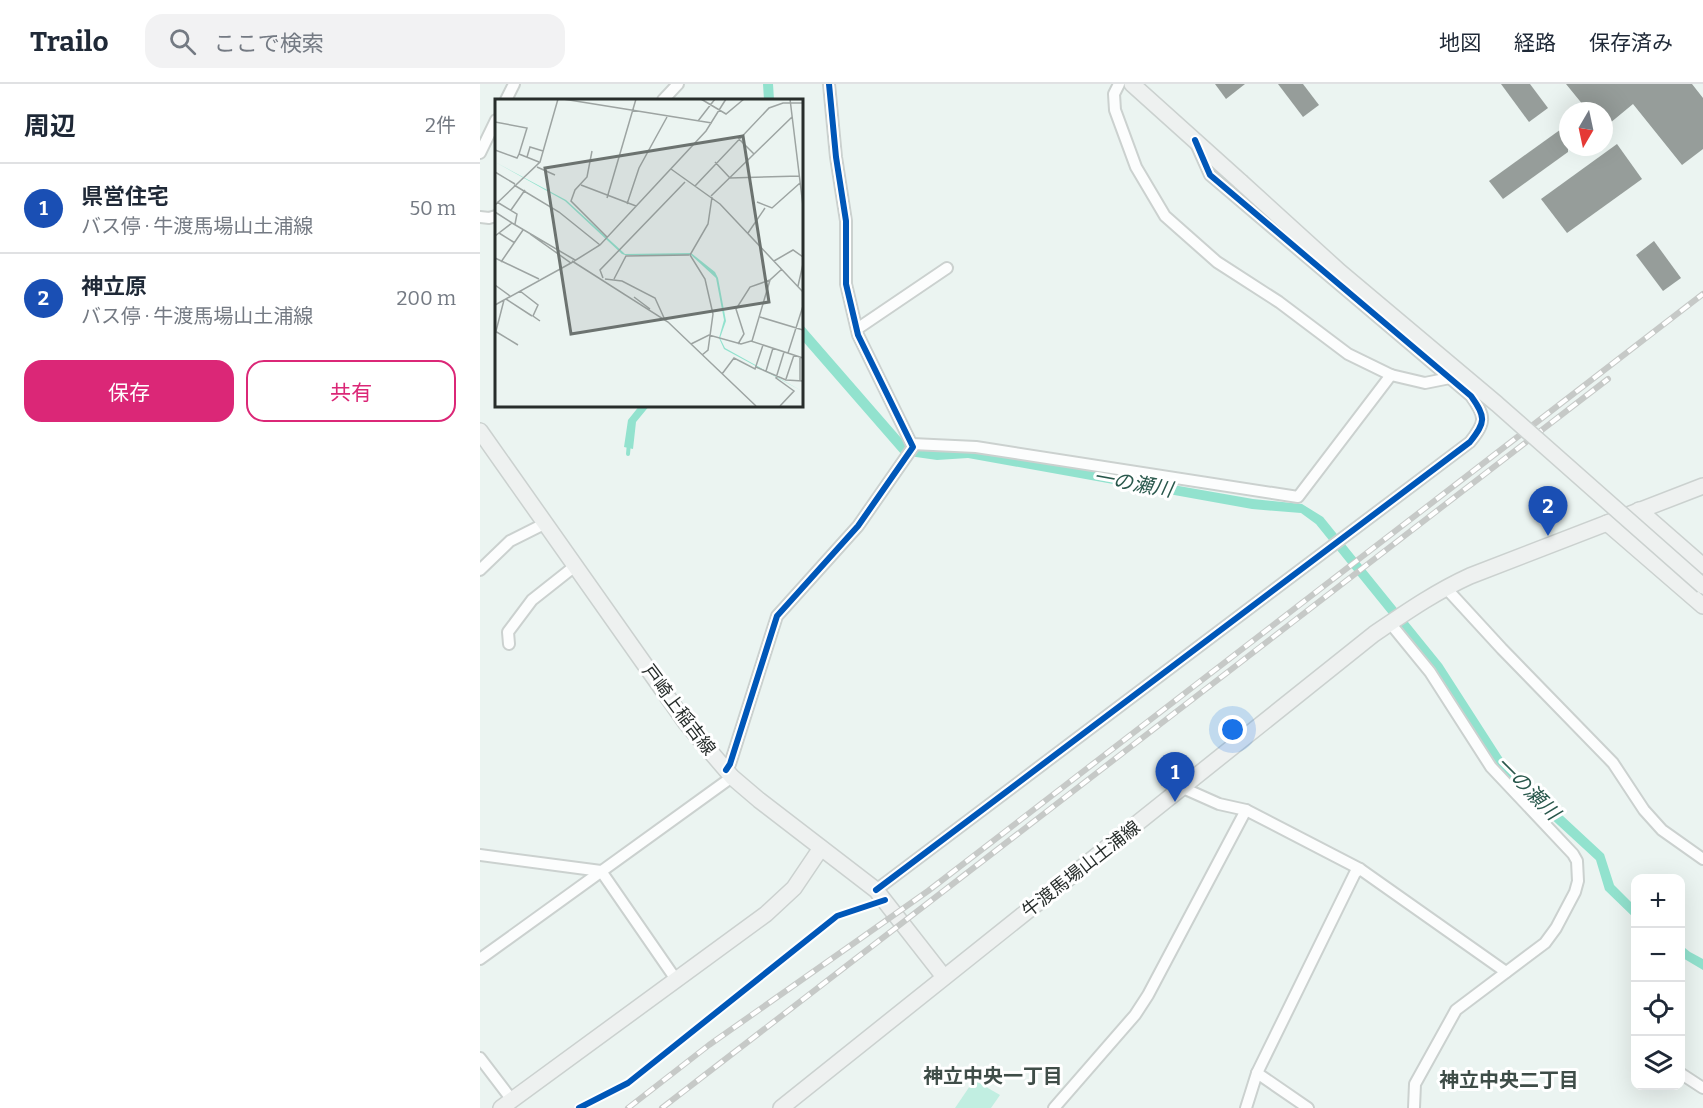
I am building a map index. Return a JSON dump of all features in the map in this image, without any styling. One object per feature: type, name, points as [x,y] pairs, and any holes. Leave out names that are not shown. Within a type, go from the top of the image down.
[{"type":"main road","points":[[1132,84],[1340,272],[1506,412],[1703,586]]},
{"type":"main road","name":"戸崎上稲吉線","points":[[480,431],[686,723],[729,773],[789,825],[876,890],[944,977]]},
{"type":"main road","name":"牛渡馬場山土浦線","points":[[781,1108],[1374,634],[1415,605],[1470,576],[1703,486]]},
{"type":"main road","points":[[1639,510],[1703,566]]},
{"type":"main road","points":[[1607,523],[1703,606]]},
{"type":"main road","points":[[506,1104],[677,981],[781,902],[794,888],[821,848]]},
{"type":"street","points":[[506,99],[514,84]]},
{"type":"street","points":[[664,99],[678,84]]},
{"type":"street","points":[[480,959],[601,871],[729,773],[777,616],[858,526],[914,447],[858,335],[846,284],[846,220],[836,156],[829,84]]},
{"type":"street","points":[[1119,84],[1114,94],[1115,110],[1136,167],[1165,216],[1217,262],[1279,302],[1348,354],[1391,375],[1425,383],[1450,378]]},
{"type":"street","points":[[480,153],[495,122]]},
{"type":"street","points":[[876,890],[1470,442],[1482,427],[1483,412],[1471,396],[1210,175],[1195,140]]},
{"type":"street","points":[[480,217],[495,216]]},
{"type":"street","points":[[857,329],[947,268]]},
{"type":"street","points":[[912,444],[976,447],[1298,497],[1391,375]]},
{"type":"street","points":[[480,570],[510,541],[544,524]]},
{"type":"street","points":[[509,644],[508,632],[532,600],[574,566]]},
{"type":"street","points":[[1445,588],[1524,673],[1613,763],[1644,810],[1662,830],[1703,859]]},
{"type":"street","points":[[1390,623],[1430,672],[1491,767],[1573,854],[1577,861],[1578,881],[1575,892],[1556,928],[1545,943],[1456,1010],[1415,1084],[1414,1108]]},
{"type":"street","points":[[1183,788],[1220,804],[1246,810],[1360,869],[1506,972]]},
{"type":"street","points":[[1054,1108],[1135,1015],[1148,995],[1246,810]]},
{"type":"street","points":[[480,855],[601,871],[677,981]]},
{"type":"street","points":[[1246,1108],[1257,1073],[1355,873],[1360,869]]},
{"type":"street","points":[[480,1058],[506,1104]]},
{"type":"street","points":[[1257,1073],[1308,1108]]},
{"type":"street","points":[[1685,1076],[1702,1086]]},
{"type":"shaded area","points":[[974,1080],[1000,1095],[991,1108],[955,1108]]},
{"type":"water","points":[[763,84],[773,84],[774,99],[764,99]]},
{"type":"water","name":"一の瀬川","points":[[802,324],[908,446],[936,451],[968,449],[1253,499],[1302,504],[1323,517],[1442,664],[1505,762],[1604,854],[1614,885],[1631,902],[1631,915],[1605,890],[1596,860],[1497,769],[1435,671],[1316,524],[1301,513],[1252,509],[968,458],[937,460],[902,455],[802,340]]},
{"type":"water","points":[[639,406],[649,406],[636,422],[633,449],[624,447],[628,420]]},
{"type":"water","points":[[1685,948],[1703,959],[1703,970],[1685,959]]},
{"type":"building","points":[[1215,84],[1245,84],[1226,99]]},
{"type":"building","points":[[1278,84],[1303,84],[1319,105],[1303,117]]},
{"type":"building","points":[[1501,84],[1530,84],[1548,108],[1529,122]]},
{"type":"building","points":[[1566,84],[1692,84],[1703,98],[1703,149],[1682,165],[1633,104],[1613,121],[1613,102],[1581,102]]},
{"type":"building","points":[[1559,131],[1559,156],[1562,156],[1503,199],[1489,181]]},
{"type":"building","points":[[1617,144],[1642,179],[1567,233],[1541,199],[1600,156],[1613,156],[1613,147]]},
{"type":"building","points":[[1654,241],[1681,278],[1663,291],[1636,255]]},
{"type":"waterway","points":[[628,454],[629,443]]},
{"type":"railway","points":[[628,1108],[709,1045],[928,891],[1703,294]]},
{"type":"railway","points":[[662,1108],[1608,379]]},
{"type":"cycle path","points":[[726,770],[730,764],[777,616],[858,526],[913,447],[858,335],[846,284],[846,221],[836,157],[829,84]]},
{"type":"cycle path","points":[[876,890],[1470,442],[1479,429],[1482,419],[1471,396],[1210,175],[1195,140]]},
{"type":"cycle path","points":[[579,1108],[628,1083],[837,916],[885,900]]},
{"type":"place","name":"神立原","points":[[1548,536]]},
{"type":"place","name":"県営住宅","points":[[1175,802]]},
{"type":"district","name":"神立中央一丁目","points":[[993,1076]]},
{"type":"district","name":"神立中央二丁目","points":[[1509,1080]]}]
